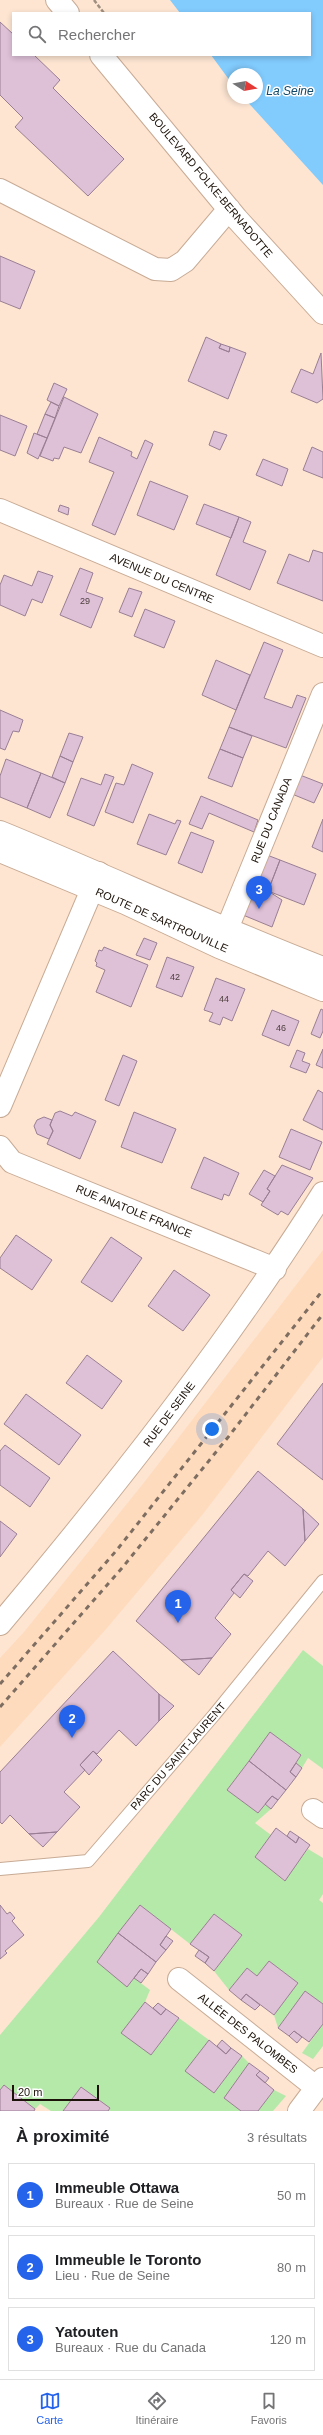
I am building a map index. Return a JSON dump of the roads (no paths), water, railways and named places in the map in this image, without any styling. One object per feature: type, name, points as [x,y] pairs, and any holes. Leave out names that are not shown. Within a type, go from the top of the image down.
[{"type":"street","points":[[57,0],[67,12]]},
{"type":"street","name":"BOULEVARD FOLKE-BERNADOTTE","points":[[102,56],[229,209],[323,313]]},
{"type":"street","points":[[0,190],[155,269],[171,270],[185,261],[229,209]]},
{"type":"street","name":"AVENUE DU CENTRE","points":[[0,510],[323,646]]},
{"type":"street","name":"RUE DU CANADA","points":[[223,938],[323,694]]},
{"type":"street","name":"ROUTE DE SARTROUVILLE","points":[[0,832],[95,881],[223,938],[323,990]]},
{"type":"street","name":"ROUTE DE SARTROUVILLE","points":[[0,851],[95,881]]},
{"type":"street","points":[[0,1106],[95,881]]},
{"type":"street","name":"ROUTE DE SARTROUVILLE","points":[[223,938],[323,968]]},
{"type":"street","name":"RUE ANATOLE FRANCE","points":[[0,1147],[12,1162],[275,1269]]},
{"type":"street","name":"RUE DE SEINE","points":[[0,1624],[79,1530],[173,1410],[275,1269],[323,1193]]},
{"type":"street","name":"ALLÉE DES PALOMBES","points":[[179,1979],[320,2083]]},
{"type":"street","points":[[299,2111],[320,2083]]},
{"type":"lane","name":"PARC DU SAINT-LAURENT","points":[[0,1869],[88,1861],[214,1715],[323,1581]]},
{"type":"water","name":"La Seine","points":[[170,0],[323,0],[323,185],[249,104],[263,104],[263,68],[227,68],[227,77],[212,56],[311,56],[311,12],[179,12]]},
{"type":"railway","points":[[0,1684],[116,1551],[323,1290]]},
{"type":"railway","points":[[0,1707],[122,1568],[229,1436],[323,1314]]},
{"type":"place","name":"Yatouten","points":[[259,909]]},
{"type":"place","name":"Immeuble Ottawa","points":[[178,1623]]},
{"type":"place","name":"Immeuble le Toronto","points":[[72,1738]]}]
